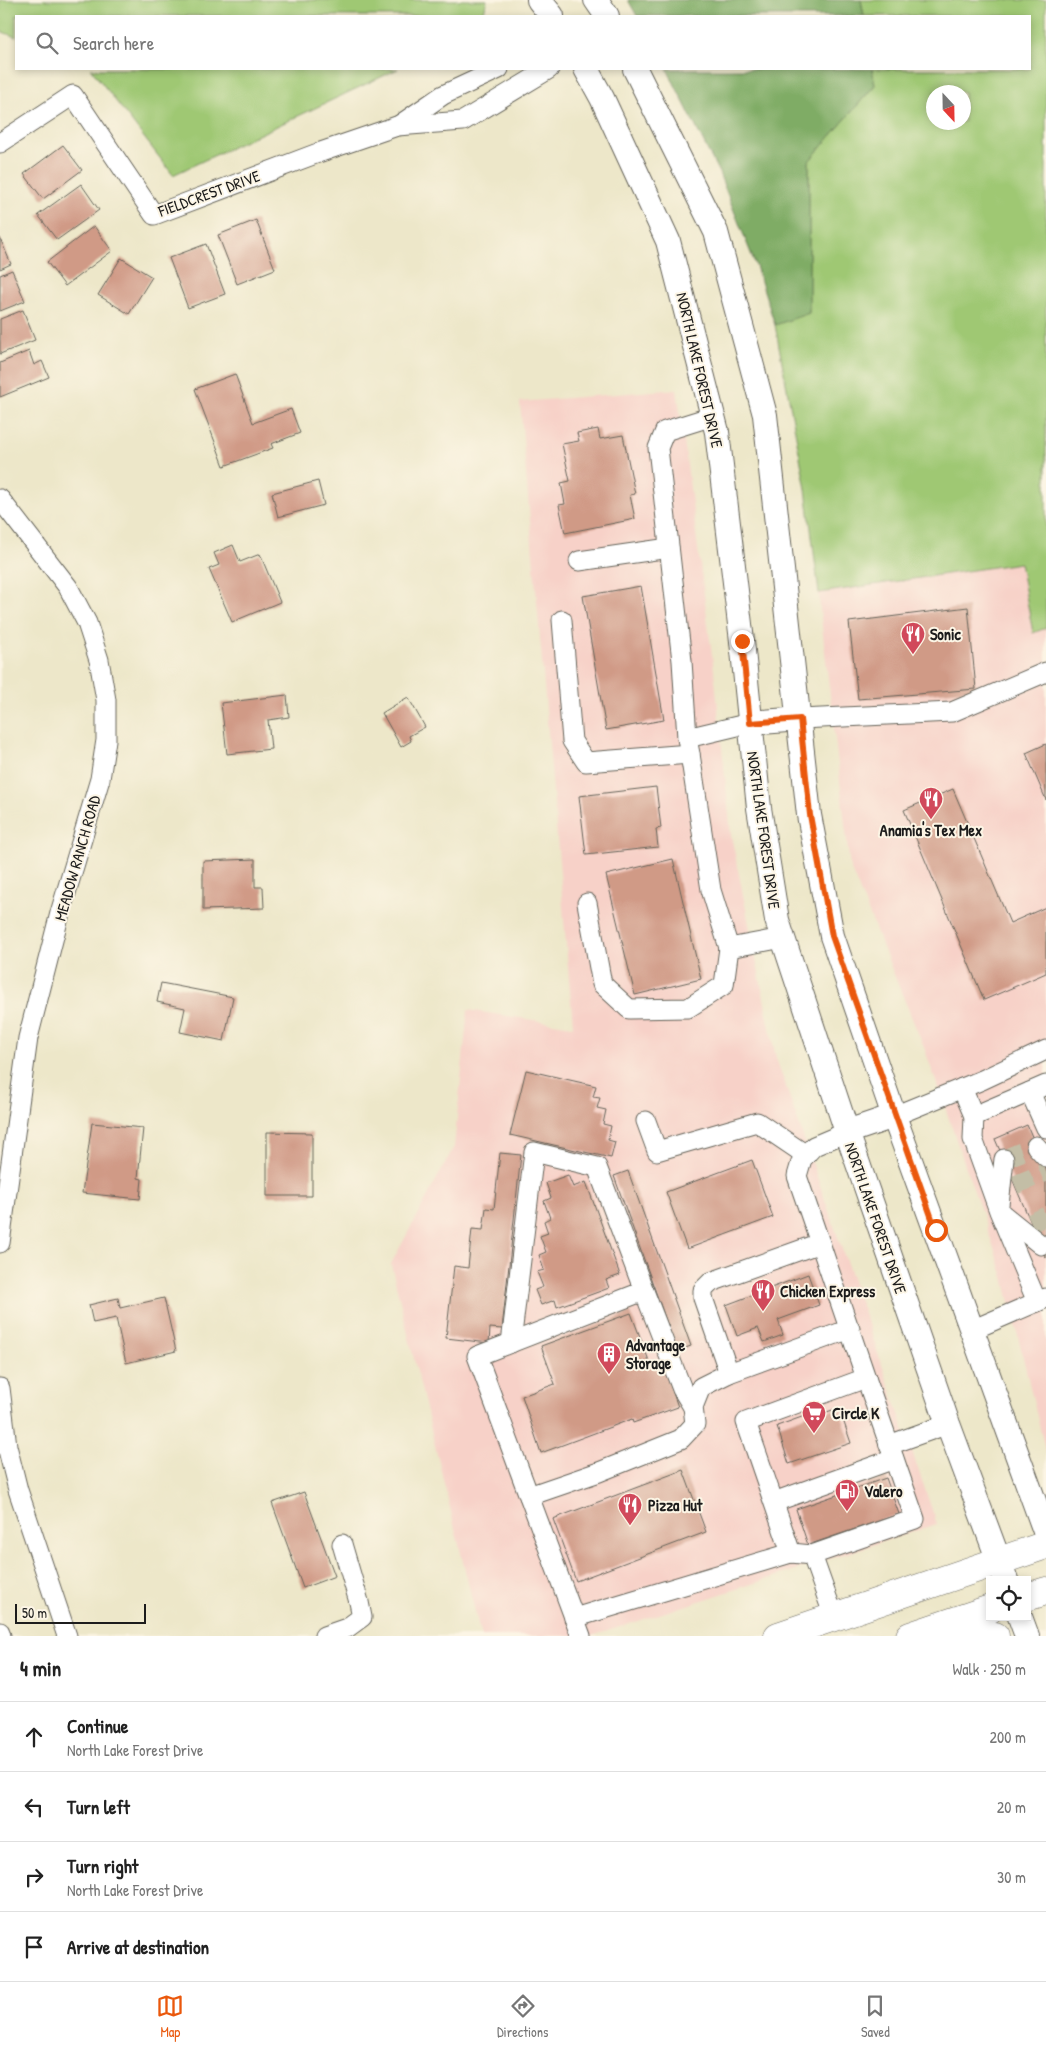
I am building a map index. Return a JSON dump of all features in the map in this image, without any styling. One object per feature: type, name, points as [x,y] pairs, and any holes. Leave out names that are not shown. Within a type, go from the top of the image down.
[{"type":"highway","points":[[778,1636],[834,1617],[1003,1570],[1046,1545]]},
{"type":"highway","points":[[1031,1596],[1046,1591]]},
{"type":"highway","points":[[916,1634],[986,1611]]},
{"type":"highway","points":[[916,1634],[972,1633],[995,1636]]},
{"type":"main road","points":[[539,0],[551,15]]},
{"type":"main road","points":[[596,0],[606,15]]},
{"type":"main road","name":"NORTH LAKE FOREST DRIVE","points":[[587,70],[602,98],[668,241],[713,416],[719,451],[759,808],[777,920],[846,1132],[948,1424],[1003,1570]]},
{"type":"main road","points":[[635,70],[716,232],[765,415],[810,815],[832,936],[894,1116],[1046,1534]]},
{"type":"main road","points":[[750,723],[800,719]]},
{"type":"main road","points":[[846,1132],[894,1116]]},
{"type":"main road","points":[[1021,1621],[1027,1636]]},
{"type":"street","name":"FIELDCREST DRIVE","points":[[397,126],[443,95],[497,70]]},
{"type":"street","name":"FIELDCREST DRIVE","points":[[0,143],[73,96],[154,215],[318,153],[397,126],[463,121],[547,70]]},
{"type":"street","points":[[587,903],[602,984],[629,1009],[688,1008],[724,985],[729,948],[711,890],[689,746],[682,661],[658,448],[665,430],[713,416]]},
{"type":"street","name":"MEADOW RANCH ROAD","points":[[0,499],[68,587],[86,622],[99,660],[106,700],[106,740],[100,779],[60,913],[28,1038],[0,1243]]},
{"type":"street","points":[[579,561],[669,548]]},
{"type":"street","points":[[562,620],[572,741],[586,762],[689,746],[750,723]]},
{"type":"street","points":[[800,719],[952,712],[1046,672]]},
{"type":"street","points":[[729,948],[783,938]]},
{"type":"street","points":[[894,1116],[1046,1051]]},
{"type":"street","points":[[962,1088],[974,1116],[973,1139],[999,1212],[1043,1300],[972,1330]]},
{"type":"street","points":[[974,1116],[1038,1088],[1046,1128]]},
{"type":"street","points":[[646,1120],[657,1151],[757,1122],[806,1155]]},
{"type":"street","points":[[574,1618],[791,1553],[812,1555],[915,1519],[797,1176],[802,1159],[814,1146],[846,1132]]},
{"type":"street","points":[[511,1343],[534,1152],[597,1168],[682,1389],[693,1407],[695,1424],[682,1439],[600,1472],[529,1496]]},
{"type":"street","points":[[999,1212],[1004,1159]]},
{"type":"street","points":[[999,1212],[1015,1185]]},
{"type":"street","points":[[999,1212],[1031,1223]]},
{"type":"street","points":[[999,1212],[1041,1245]]},
{"type":"street","points":[[729,1373],[703,1298],[703,1290],[711,1282],[820,1244]]},
{"type":"street","points":[[581,1636],[477,1356],[644,1291]]},
{"type":"street","points":[[693,1407],[701,1387],[729,1373],[850,1329]]},
{"type":"street","points":[[791,1553],[746,1422],[866,1378]]},
{"type":"street","points":[[0,1388],[7,1446],[18,1490],[66,1636]]},
{"type":"street","points":[[774,1502],[892,1452],[948,1424]]},
{"type":"street","points":[[324,1636],[347,1628],[362,1617],[342,1544]]},
{"type":"street","points":[[812,1555],[834,1617]]},
{"type":"street","points":[[0,1632],[2,1636]]},
{"type":"shaded area","points":[[677,389],[714,670],[731,835],[776,1058],[937,1524],[592,1636],[481,1636],[391,1264],[454,1147],[468,1010],[573,1026],[520,402]]},
{"type":"shaded area","points":[[1020,563],[1033,632],[1046,628],[1046,1454],[1004,1277],[925,1050],[850,867],[819,593]]},
{"type":"green space","points":[[0,0],[487,0],[483,15],[15,15],[15,37],[0,31]]},
{"type":"green space","points":[[628,0],[861,0],[864,15],[636,15]]},
{"type":"green space","points":[[861,0],[1046,0],[1046,628],[1033,633],[1020,563],[819,593],[806,489],[775,325],[809,313],[809,161],[875,85],[872,70],[1031,70],[1031,15],[864,15]]},
{"type":"green space","points":[[92,70],[396,70],[173,175]]},
{"type":"green space","points":[[668,70],[872,70],[875,85],[809,161],[809,313],[775,325],[756,266],[719,173]]},
{"type":"building","points":[[63,145],[82,170],[43,199],[24,174]]},
{"type":"building","points":[[81,184],[99,210],[57,240],[38,215]]},
{"type":"building","points":[[256,220],[275,269],[237,284],[218,235]]},
{"type":"building","points":[[94,226],[112,251],[65,286],[47,262]]},
{"type":"building","points":[[0,238],[11,264],[0,269]]},
{"type":"building","points":[[206,244],[225,294],[188,308],[169,258]]},
{"type":"building","points":[[121,258],[152,277],[129,314],[98,295]]},
{"type":"building","points":[[12,270],[25,301],[0,311],[0,275]]},
{"type":"building","points":[[23,310],[35,340],[0,354],[0,319]]},
{"type":"building","points":[[29,351],[34,365],[42,361],[49,377],[0,397],[0,363]]},
{"type":"building","points":[[235,374],[253,423],[291,409],[300,433],[271,444],[273,448],[224,466],[195,389]]},
{"type":"building","points":[[598,429],[600,439],[623,435],[635,494],[630,495],[635,519],[565,533],[559,505],[565,504],[561,483],[570,481],[562,444],[579,441],[577,433]]},
{"type":"building","points":[[318,481],[324,505],[278,517],[272,493]]},
{"type":"building","points":[[233,545],[240,562],[260,554],[280,602],[232,622],[209,569],[219,565],[214,553]]},
{"type":"building","points":[[641,586],[664,720],[606,730],[583,596]]},
{"type":"building","name":"Sonic","points":[[968,607],[976,689],[858,699],[849,622]]},
{"type":"building","points":[[287,695],[289,717],[268,720],[271,749],[227,754],[221,703]]},
{"type":"building","points":[[408,697],[425,727],[409,736],[411,741],[401,747],[382,713]]},
{"type":"building","points":[[1046,744],[1046,800],[1026,753]]},
{"type":"building","points":[[656,787],[661,828],[656,829],[658,847],[586,855],[579,796]]},
{"type":"building","points":[[953,789],[1010,923],[1046,907],[1046,973],[984,1000],[904,810]]},
{"type":"building","points":[[255,859],[255,887],[263,887],[264,908],[203,910],[203,861]]},
{"type":"building","points":[[673,859],[701,979],[635,995],[606,875]]},
{"type":"building","points":[[161,983],[233,997],[224,1041],[180,1032],[185,1008],[157,1002]]},
{"type":"building","points":[[526,1070],[596,1086],[593,1097],[600,1098],[597,1108],[606,1110],[603,1124],[611,1126],[608,1140],[615,1142],[611,1158],[510,1135]]},
{"type":"building","points":[[92,1123],[143,1128],[138,1178],[142,1179],[140,1199],[82,1193]]},
{"type":"building","points":[[1027,1125],[1046,1169],[1046,1258],[995,1139]]},
{"type":"building","points":[[267,1132],[312,1133],[312,1196],[267,1196]]},
{"type":"building","points":[[500,1153],[521,1155],[502,1329],[490,1328],[489,1343],[446,1338],[454,1266],[468,1268],[472,1229],[483,1230],[486,1208],[494,1209]]},
{"type":"building","points":[[752,1160],[773,1217],[687,1249],[666,1192]]},
{"type":"building","points":[[628,1171],[691,1346],[677,1351],[614,1176]]},
{"type":"building","points":[[568,1175],[573,1187],[586,1182],[620,1275],[606,1280],[609,1288],[557,1307],[555,1300],[541,1305],[535,1290],[543,1287],[537,1272],[544,1270],[539,1255],[546,1252],[540,1236],[548,1233],[544,1221],[550,1218],[544,1201],[551,1198],[546,1183]]},
{"type":"building","name":"Chicken Express","points":[[808,1274],[819,1305],[778,1320],[783,1335],[764,1342],[758,1328],[737,1336],[726,1305]]},
{"type":"building","points":[[118,1298],[120,1308],[164,1298],[176,1351],[126,1363],[116,1318],[93,1323],[89,1305]]},
{"type":"building","name":"Advantage Storage","points":[[631,1313],[651,1366],[662,1362],[678,1407],[633,1423],[632,1419],[541,1453],[522,1396],[555,1384],[541,1346]]},
{"type":"building","name":"Circle K","points":[[839,1408],[851,1443],[789,1464],[777,1426],[810,1414],[811,1417]]},
{"type":"building","name":"Pizza Hut","points":[[683,1470],[706,1532],[576,1581],[553,1519]]},
{"type":"building","name":"Valero","points":[[886,1478],[899,1514],[808,1545],[796,1509]]},
{"type":"building","points":[[304,1492],[335,1576],[303,1588],[272,1503]]},
{"type":"tunnel","points":[[1004,1159],[1036,1146]]},
{"type":"tunnel","points":[[1015,1185],[1046,1172]]},
{"type":"tunnel","points":[[1031,1223],[1046,1216]]},
{"type":"place","name":"Sonic","points":[[913,655]]},
{"type":"place","name":"Anamia's Tex Mex","points":[[931,820]]},
{"type":"place","name":"Chicken Express","points":[[763,1312]]},
{"type":"place","name":"Advantage Storage","points":[[609,1375]]},
{"type":"place","name":"Circle K","points":[[814,1434]]},
{"type":"place","name":"Valero","points":[[847,1512]]},
{"type":"place","name":"Pizza Hut","points":[[630,1526]]},
{"type":"route","points":[[742,641],[750,723],[800,719],[810,815],[832,936],[894,1116],[936,1230]]}]
